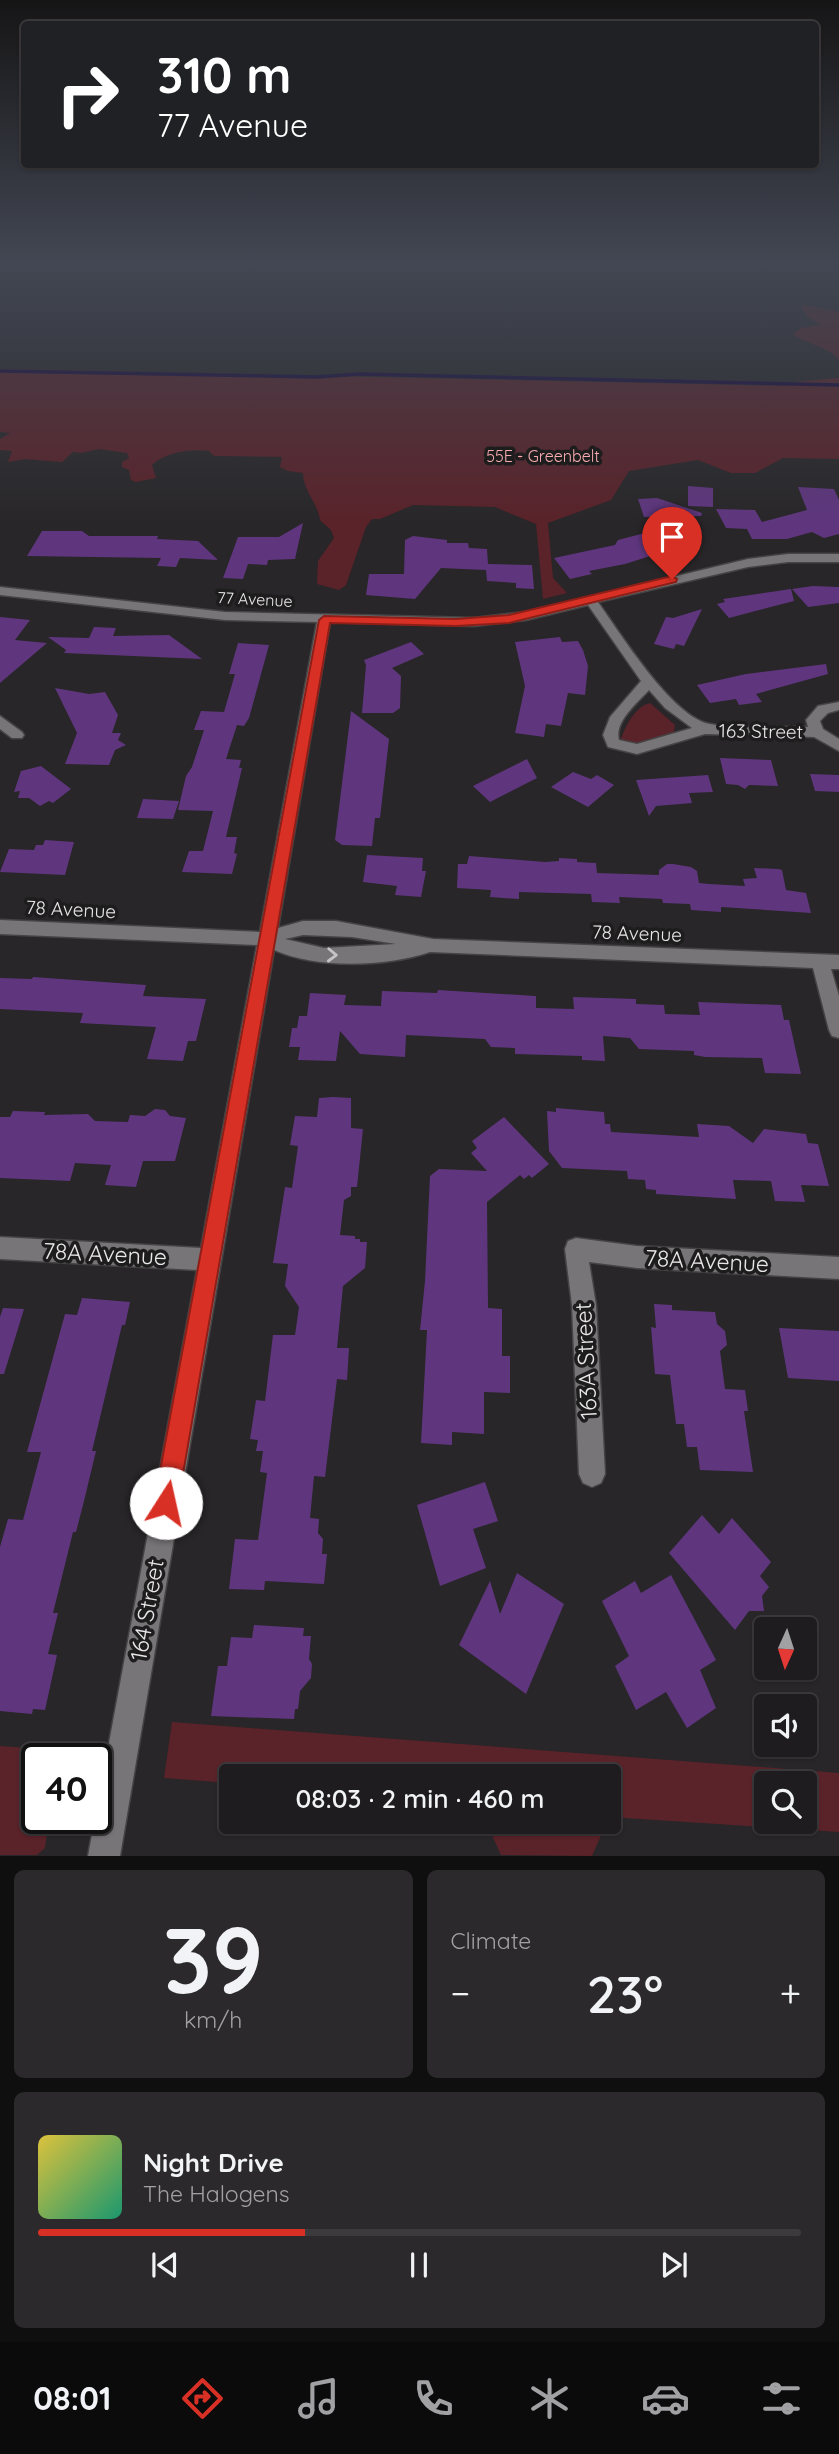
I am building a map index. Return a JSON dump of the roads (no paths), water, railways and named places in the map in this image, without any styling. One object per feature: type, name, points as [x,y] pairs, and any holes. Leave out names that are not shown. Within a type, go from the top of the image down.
[{"type":"street","name":"77 Avenue","points":[[0,591],[225,616],[483,621],[526,616],[748,563],[788,558],[839,558]]},
{"type":"street","name":"163 Street","points":[[591,601],[649,681],[677,713],[705,729]]},
{"type":"street","name":"164 Street","points":[[104,1856],[324,620]]},
{"type":"street","name":"163 Street","points":[[649,681],[615,720],[610,735],[613,744],[637,749],[705,729],[817,732],[839,746]]},
{"type":"street","name":"163 Street","points":[[817,732],[813,719],[816,713],[839,706]]},
{"type":"street","points":[[0,721],[17,735]]},
{"type":"street","name":"78 Avenue","points":[[0,927],[267,939],[303,928],[334,929],[396,937],[433,946]]},
{"type":"street","name":"78 Avenue","points":[[267,939],[287,950],[309,954],[364,956],[433,946],[829,962]]},
{"type":"street","points":[[829,962],[839,1030]]},
{"type":"street","name":"78A Avenue","points":[[0,1248],[209,1260]]},
{"type":"street","name":"78A Avenue","points":[[576,1249],[637,1257],[839,1268]]},
{"type":"street","name":"163A Street","points":[[576,1249],[584,1305],[592,1474]]},
{"type":"waterway","points":[[0,371],[317,377],[359,374],[839,385]]},
{"type":"park label","name":"55E - Greenbelt","points":[[543,456]]}]
